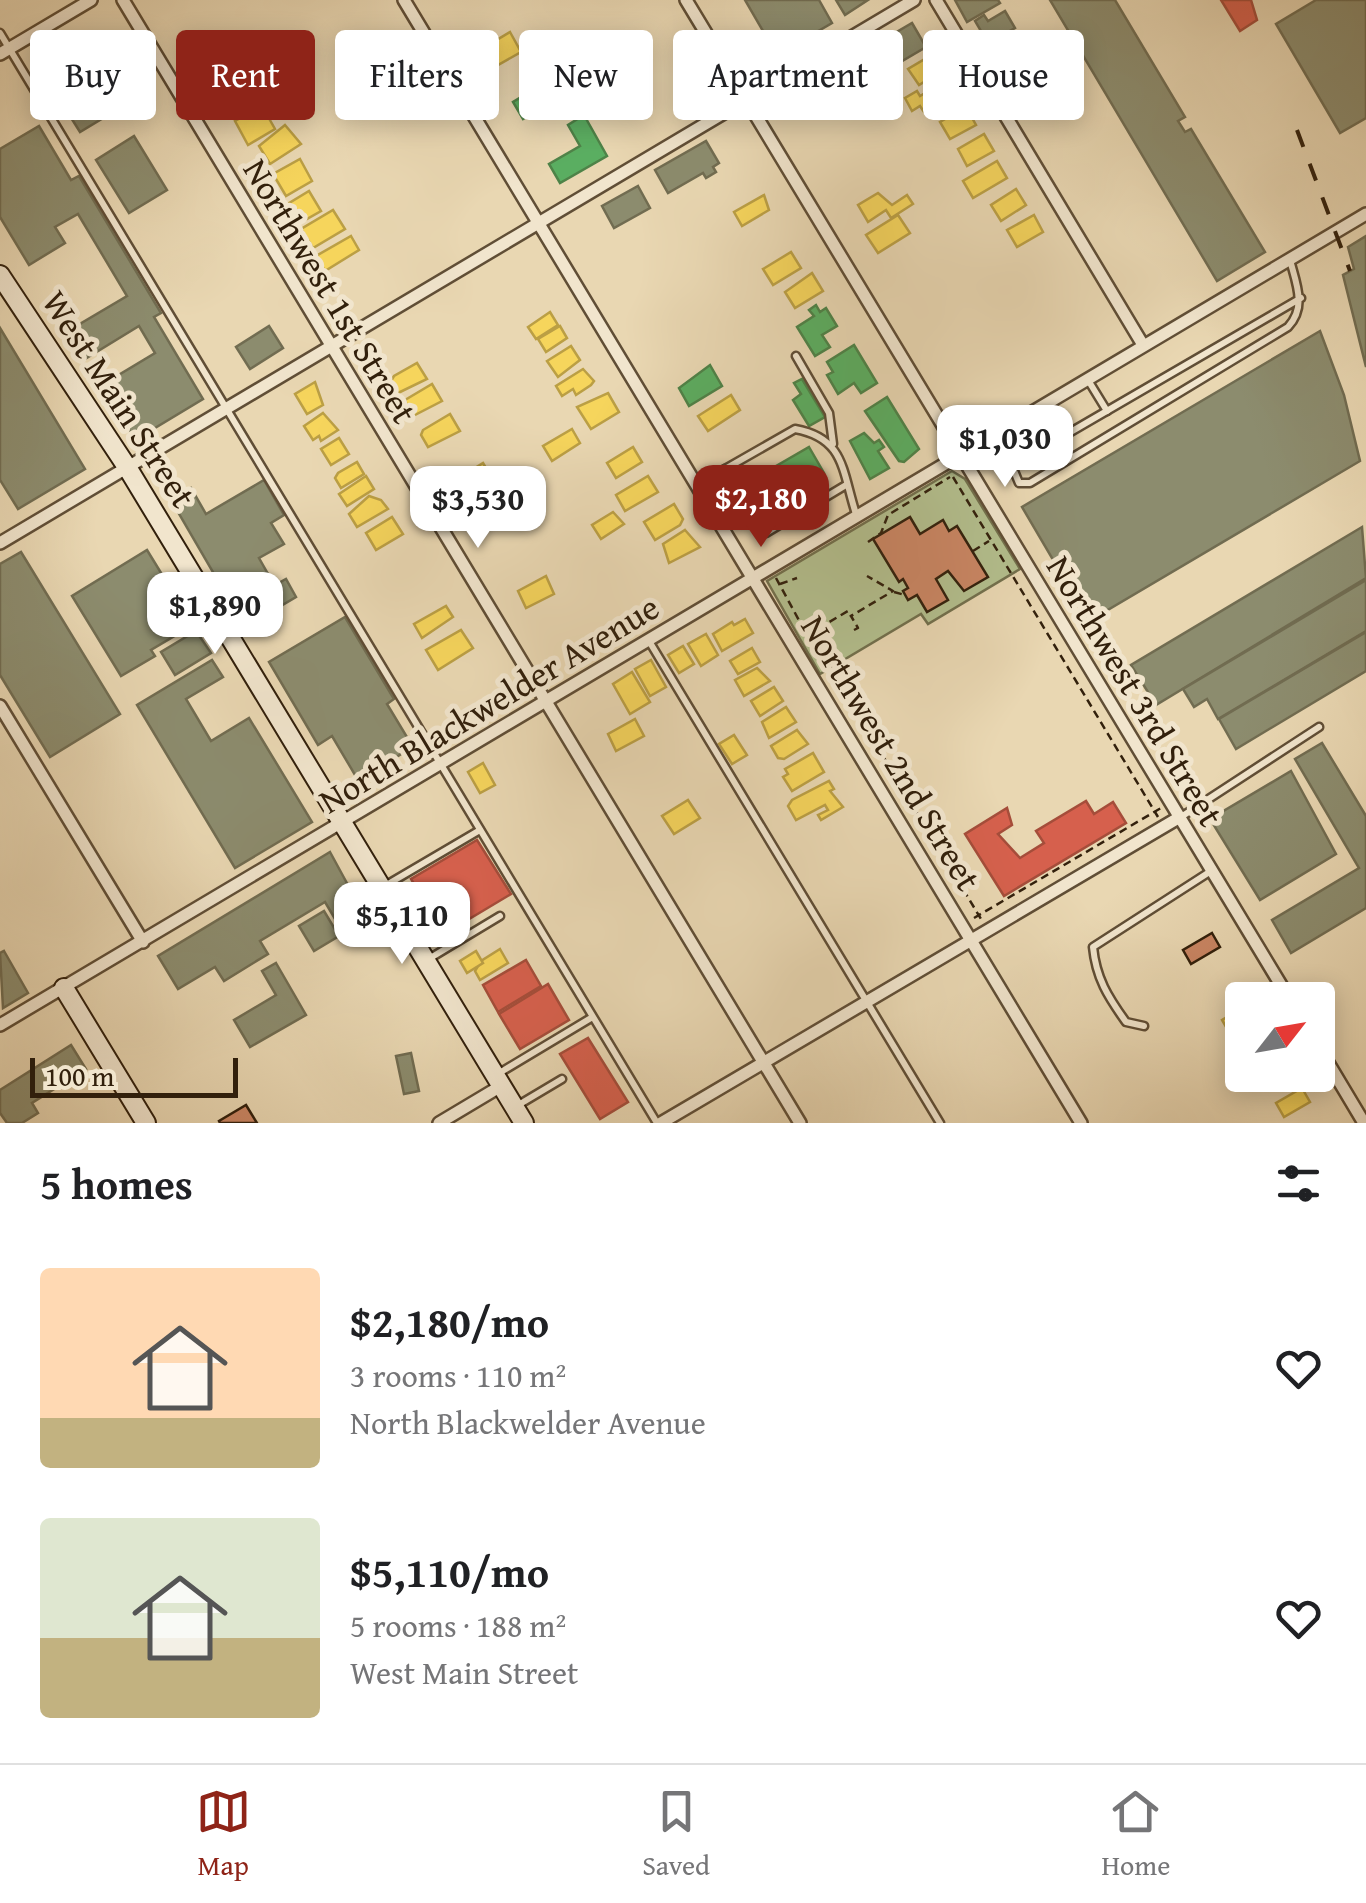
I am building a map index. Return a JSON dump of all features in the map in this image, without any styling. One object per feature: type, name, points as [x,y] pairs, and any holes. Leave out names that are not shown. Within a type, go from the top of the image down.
[{"type":"main road","name":"West Main Street","points":[[0,275],[127,466],[519,1115]]},
{"type":"main road","points":[[64,988],[146,1123]]},
{"type":"street","points":[[4,51],[91,0]]},
{"type":"street","name":"Northwest 1st Street","points":[[123,0],[800,1123]]},
{"type":"street","name":"Northwest 2nd Street","points":[[404,0],[1081,1123]]},
{"type":"street","name":"Northwest 3rd Street","points":[[686,0],[704,30]]},
{"type":"street","points":[[863,30],[914,0]]},
{"type":"street","points":[[936,0],[1143,345]]},
{"type":"street","points":[[0,542],[710,120]]},
{"type":"street","name":"Northwest 3rd Street","points":[[758,120],[1279,982]]},
{"type":"street","name":"North Blackwelder Avenue","points":[[0,1025],[770,568],[949,470],[961,456],[1366,214]]},
{"type":"street","points":[[0,706],[143,942]]},
{"type":"street","points":[[659,1123],[1180,817]]},
{"type":"street","points":[[1335,1074],[1364,1123]]},
{"type":"street","points":[[439,1123],[498,1081]]},
{"type":"lane","points":[[0,34],[4,51],[226,408],[440,766],[560,957],[591,1018],[659,1123]]},
{"type":"lane","points":[[1290,258],[1300,298],[1288,327],[1030,483],[1019,483],[1012,466],[1300,298]]},
{"type":"lane","points":[[796,356],[829,413],[833,445],[858,517]]},
{"type":"lane","points":[[1088,380],[1107,411]]},
{"type":"lane","points":[[697,484],[795,428],[821,434],[833,445]]},
{"type":"lane","points":[[726,468],[766,533],[846,484]]},
{"type":"lane","points":[[649,641],[940,1123]]},
{"type":"lane","points":[[1180,817],[1319,728]]},
{"type":"lane","points":[[382,888],[480,830]]},
{"type":"lane","points":[[1144,1026],[1126,1022],[1109,999],[1096,974],[1093,947],[1212,870]]},
{"type":"lane","points":[[426,961],[500,916]]},
{"type":"lane","points":[[498,1081],[591,1018]]},
{"type":"lane","points":[[519,1115],[562,1079]]},
{"type":"path","points":[[868,542],[881,533],[888,515],[949,470],[1164,827]]},
{"type":"path","points":[[973,551],[991,540]]},
{"type":"path","points":[[770,568],[807,636],[848,611],[858,628],[854,630]]},
{"type":"path","points":[[866,576],[906,596]]},
{"type":"path","points":[[779,584],[797,578]]},
{"type":"path","points":[[851,616],[893,591]]},
{"type":"path","points":[[816,630],[830,668],[988,930]]},
{"type":"path","points":[[962,925],[1170,802]]},
{"type":"green space","points":[[952,471],[965,479],[1020,569],[928,624],[921,614],[820,674],[767,581]]},
{"type":"building: Homes","points":[[510,32],[519,53],[499,64],[499,39]]},
{"type":"building: Homes","points":[[923,60],[923,83],[919,85],[908,69]]},
{"type":"building: Homes","points":[[917,91],[923,94],[923,110],[920,106],[912,111],[905,98]]},
{"type":"building: Homes","points":[[270,120],[275,129],[248,145],[235,121]]},
{"type":"building: Homes","points":[[973,120],[976,125],[950,139],[940,122]]},
{"type":"building: Homes","points":[[285,125],[301,144],[270,164],[259,146]]},
{"type":"building: Homes","points":[[984,134],[994,151],[967,166],[958,149]]},
{"type":"building: Homes","points":[[300,159],[312,181],[286,196],[273,174]]},
{"type":"building: Homes","points":[[997,161],[1007,178],[973,198],[963,181]]},
{"type":"building: Homes","points":[[1016,189],[1026,205],[1001,221],[991,205]]},
{"type":"building: Homes","points":[[309,191],[321,211],[298,224],[286,205]]},
{"type":"building: Homes","points":[[878,193],[892,205],[907,195],[913,204],[891,218],[886,210],[868,222],[858,205]]},
{"type":"building: Homes","points":[[764,195],[769,210],[742,226],[734,212]]},
{"type":"building: Homes","points":[[333,210],[345,229],[313,248],[301,229]]},
{"type":"building: Homes","points":[[898,215],[910,233],[878,253],[866,235]]},
{"type":"building: Homes","points":[[1034,215],[1043,232],[1017,247],[1007,230]]},
{"type":"building: Homes","points":[[351,236],[359,250],[325,271],[316,256]]},
{"type":"building: Homes","points":[[791,252],[801,268],[773,285],[763,269]]},
{"type":"building: Homes","points":[[812,273],[823,291],[795,308],[785,292]]},
{"type":"building: Homes","points":[[550,312],[558,325],[536,339],[528,327]]},
{"type":"building: Homes","points":[[560,326],[567,338],[546,352],[538,339]]},
{"type":"building: Homes","points":[[571,346],[580,360],[558,377],[547,361]]},
{"type":"building: Homes","points":[[417,363],[427,379],[398,393],[391,381],[394,376]]},
{"type":"building: Homes","points":[[583,369],[594,381],[591,385],[576,395],[573,389],[562,396],[556,386]]},
{"type":"building: Homes","points":[[315,382],[323,405],[307,414],[295,394]]},
{"type":"building: Homes","points":[[432,384],[442,401],[411,417],[405,400]]},
{"type":"building: Homes","points":[[608,393],[619,412],[591,429],[577,407]]},
{"type":"building: Homes","points":[[731,395],[740,410],[708,431],[698,416]]},
{"type":"building: Homes","points":[[323,413],[338,430],[321,441],[319,436],[313,440],[304,426]]},
{"type":"building: Homes","points":[[450,414],[460,431],[428,447],[421,435],[423,430]]},
{"type":"building: Homes","points":[[572,429],[580,443],[552,461],[543,446]]},
{"type":"building: Homes","points":[[339,438],[349,454],[331,465],[321,449]]},
{"type":"building: Homes","points":[[633,447],[642,462],[616,478],[607,463]]},
{"type":"building: Homes","points":[[357,462],[364,474],[341,488],[335,478],[338,473]]},
{"type":"building: Homes","points":[[483,463],[492,478],[460,498],[451,483]]},
{"type":"building: Homes","points":[[366,476],[374,489],[347,506],[339,494]]},
{"type":"building: Homes","points":[[648,476],[658,492],[625,511],[616,495]]},
{"type":"building: Homes","points":[[495,482],[505,499],[471,519],[461,502]]},
{"type":"building: Homes","points":[[369,496],[381,500],[388,509],[357,527],[349,514]]},
{"type":"building: Homes","points":[[674,504],[683,519],[680,525],[655,540],[644,522]]},
{"type":"building: Homes","points":[[613,512],[624,524],[601,539],[592,525]]},
{"type":"building: Homes","points":[[392,517],[403,534],[376,550],[366,533]]},
{"type":"building: Homes","points":[[685,530],[700,547],[669,563],[663,544]]},
{"type":"building: Homes","points":[[546,576],[554,594],[526,608],[518,591]]},
{"type":"building: Homes","points":[[446,606],[453,617],[422,638],[414,624]]},
{"type":"building: Homes","points":[[745,619],[753,633],[722,651],[713,634]]},
{"type":"building: Homes","points":[[461,630],[473,648],[438,670],[426,650]]},
{"type":"building: Homes","points":[[706,634],[718,655],[701,666],[688,644]]},
{"type":"building: Homes","points":[[683,646],[694,664],[679,673],[668,655]]},
{"type":"building: Homes","points":[[752,648],[760,662],[738,674],[730,661]]},
{"type":"building: Homes","points":[[651,660],[666,687],[650,696],[635,669]]},
{"type":"building: Homes","points":[[757,668],[770,681],[744,696],[735,680]]},
{"type":"building: Homes","points":[[632,672],[650,702],[630,714],[613,684]]},
{"type":"building: Homes","points":[[774,687],[783,701],[760,716],[751,701]]},
{"type":"building: Homes","points":[[786,707],[796,722],[769,738],[762,722]]},
{"type":"building: Homes","points":[[635,719],[644,736],[616,751],[608,734]]},
{"type":"building: Homes","points":[[797,730],[808,744],[784,759],[778,758],[771,746]]},
{"type":"building: Homes","points":[[734,735],[747,755],[732,764],[719,744]]},
{"type":"building: Homes","points":[[813,753],[824,772],[792,791],[783,777],[788,774],[785,769]]},
{"type":"building: Homes","points":[[483,763],[495,785],[480,793],[468,772]]},
{"type":"building: Homes","points":[[829,781],[834,789],[830,791],[843,807],[821,820],[818,815],[828,810],[825,805],[796,820],[788,806],[792,800]]},
{"type":"building: Homes","points":[[688,800],[700,818],[674,834],[662,816]]},
{"type":"building: Homes","points":[[500,949],[508,963],[480,980],[475,971],[481,961]]},
{"type":"building: Homes","points":[[476,951],[483,963],[467,973],[460,961]]},
{"type":"building: Homes","points":[[1295,1092],[1304,1092],[1310,1102],[1284,1117],[1276,1103]]},
{"type":"building: Shops","points":[[1221,0],[1251,0],[1257,20],[1240,31]]},
{"type":"building: Shops","points":[[1086,801],[1094,814],[1113,802],[1126,823],[1004,896],[965,834],[1007,808],[1012,825],[998,834],[1020,858],[1044,843],[1036,831]]},
{"type":"building: Shops","points":[[477,840],[511,894],[444,934],[411,879]]},
{"type":"building: Shops","points":[[526,960],[541,986],[498,1012],[483,985]]},
{"type":"building: Shops","points":[[548,984],[569,1020],[520,1049],[499,1014]]},
{"type":"building: Shops","points":[[588,1038],[628,1102],[600,1119],[560,1054]]},
{"type":"building: Public","points":[[587,120],[607,156],[560,183],[549,164],[580,146],[568,125]]},
{"type":"building: Public","points":[[816,305],[820,312],[826,308],[837,326],[822,335],[830,347],[815,356],[797,327],[814,316],[809,310]]},
{"type":"building: Public","points":[[854,345],[877,383],[861,393],[854,383],[838,394],[827,375],[833,372],[827,362]]},
{"type":"building: Public","points":[[710,365],[722,386],[689,406],[679,388]]},
{"type":"building: Public","points":[[802,379],[825,417],[809,426],[793,400],[801,394],[794,383]]},
{"type":"building: Public","points":[[887,397],[919,449],[904,462],[899,461],[865,411]]},
{"type":"building: Public","points":[[864,433],[884,447],[878,451],[889,468],[870,479],[850,441]]},
{"type":"building: Public","points":[[809,447],[824,473],[760,509],[745,484]]},
{"type":"building: Industry","points":[[745,0],[819,0],[832,23],[820,30],[762,30]]},
{"type":"building: Industry","points":[[836,0],[868,0],[845,15]]},
{"type":"building: Industry","points":[[955,0],[998,0],[1000,3],[967,22]]},
{"type":"building: Industry","points":[[1050,0],[1115,0],[1185,117],[1178,121],[1185,132],[1191,129],[1265,252],[1217,281],[1084,57],[1084,30],[1068,30]]},
{"type":"building: Industry","points":[[1316,0],[1366,0],[1366,118],[1340,133],[1276,24]]},
{"type":"building: Industry","points":[[1005,11],[1015,28],[980,30],[975,21],[984,15],[988,21]]},
{"type":"building: Industry","points":[[912,23],[923,42],[923,49],[903,61],[903,30]]},
{"type":"building: Industry","points":[[72,120],[100,120],[80,132]]},
{"type":"building: Industry","points":[[39,126],[71,180],[79,176],[161,313],[154,317],[203,399],[135,440],[102,385],[155,353],[139,326],[85,359],[68,331],[127,296],[78,214],[55,227],[65,243],[29,265],[0,217],[0,149]]},
{"type":"building: Industry","points":[[134,136],[167,190],[129,213],[96,160]]},
{"type":"building: Industry","points":[[706,141],[719,163],[713,167],[716,172],[706,178],[703,173],[668,193],[655,170]]},
{"type":"building: Industry","points":[[638,186],[650,208],[614,228],[602,206]]},
{"type":"building: Industry","points":[[1366,236],[1366,367],[1343,275],[1354,269],[1348,247]]},
{"type":"building: Industry","points":[[269,326],[283,348],[250,369],[236,347]]},
{"type":"building: Industry","points":[[0,328],[85,469],[18,509],[0,480]]},
{"type":"building: Industry","points":[[1320,331],[1344,395],[1360,461],[1089,621],[1022,507]]},
{"type":"building: Industry","points":[[264,480],[284,515],[271,523],[284,544],[259,558],[272,581],[261,587],[264,591],[286,579],[296,597],[252,623],[242,606],[235,610],[171,500],[191,488],[206,514]]},
{"type":"building: Industry","points":[[1362,527],[1366,578],[1156,705],[1131,665]]},
{"type":"building: Industry","points":[[147,550],[193,625],[151,650],[155,656],[121,676],[72,596]]},
{"type":"building: Industry","points":[[21,552],[120,714],[50,757],[0,675],[0,564]]},
{"type":"building: Industry","points":[[1366,580],[1366,631],[1218,719],[1207,699],[1194,707],[1183,689]]},
{"type":"building: Industry","points":[[345,617],[394,699],[387,704],[413,747],[358,780],[332,736],[318,745],[269,662]]},
{"type":"building: Industry","points":[[196,631],[211,653],[175,675],[161,652]]},
{"type":"building: Industry","points":[[1366,632],[1366,671],[1236,749],[1219,719]]},
{"type":"building: Industry","points":[[212,660],[223,677],[186,699],[211,741],[249,718],[312,822],[235,868],[137,705]]},
{"type":"building: Industry","points":[[1322,743],[1366,816],[1366,908],[1291,953],[1272,920],[1359,868],[1295,759]]},
{"type":"building: Industry","points":[[1291,771],[1336,854],[1260,900],[1210,819]]},
{"type":"building: Industry","points":[[330,852],[367,920],[344,934],[325,902],[260,941],[268,954],[224,981],[215,967],[178,989],[158,956]]},
{"type":"building: Industry","points":[[324,911],[339,936],[314,951],[299,926]]},
{"type":"building: Industry","points":[[4,951],[28,993],[3,1008],[0,953]]},
{"type":"building: Industry","points":[[276,963],[306,1015],[250,1047],[234,1020],[276,995],[262,971]]},
{"type":"building: Industry","points":[[71,1045],[86,1069],[32,1103],[38,1113],[22,1123],[7,1123],[0,1113],[0,1090]]},
{"type":"building: Industry","points":[[411,1053],[419,1091],[404,1094],[396,1056]]},
{"type":"building: Other","points":[[910,517],[920,534],[943,520],[949,531],[957,526],[988,577],[964,591],[948,571],[936,579],[948,600],[927,612],[917,595],[908,600],[903,579],[899,582],[873,539]]},
{"type":"building: Other","points":[[1212,933],[1220,947],[1191,964],[1183,950]]},
{"type":"building: Other","points":[[246,1105],[257,1123],[220,1123],[219,1121]]},
{"type":"railway","points":[[1297,130],[1350,271]]}]
